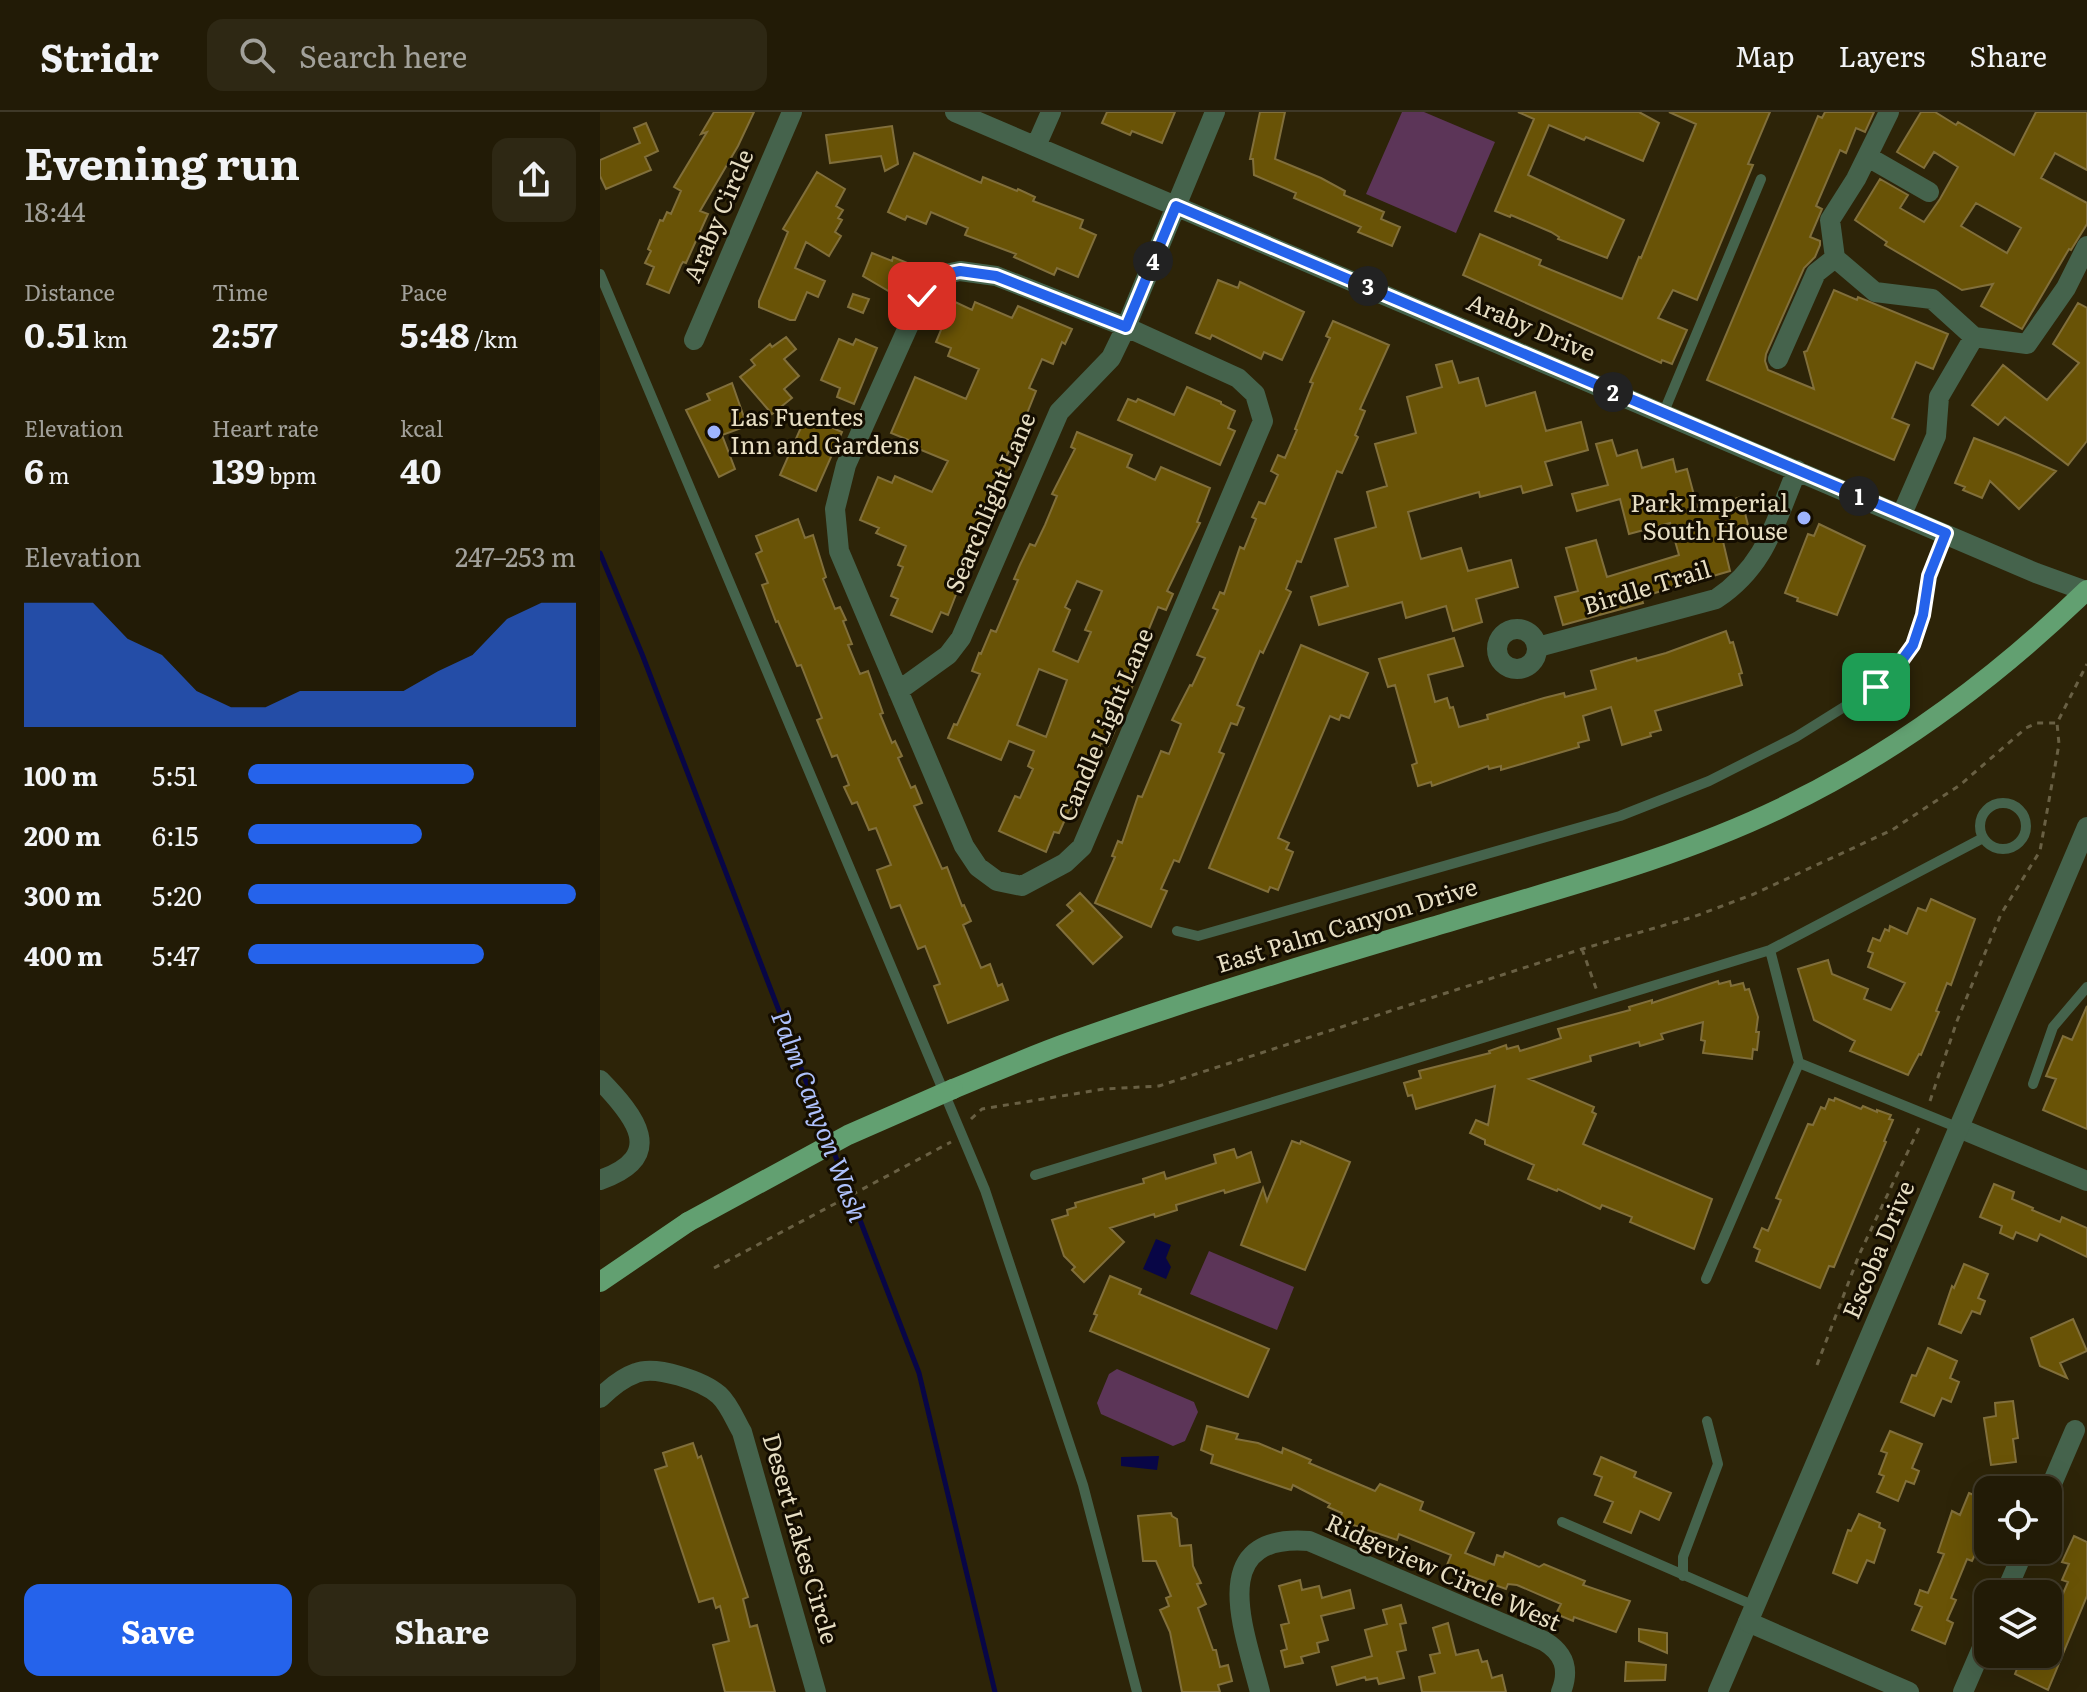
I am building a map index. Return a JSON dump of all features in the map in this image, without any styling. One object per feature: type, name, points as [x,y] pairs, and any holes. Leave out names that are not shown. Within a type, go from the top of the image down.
[{"type":"main road","name":"East Palm Canyon Drive","points":[[600,1282],[688,1222],[848,1135],[1068,1042],[1265,978],[1671,855],[1781,808],[1881,754],[1956,702],[2050,626],[2087,590]]},
{"type":"street","name":"Araby Circle","points":[[694,340],[792,112]]},
{"type":"street","name":"Araby Drive","points":[[955,112],[2036,573],[2087,590]]},
{"type":"street","points":[[1036,146],[1051,112]]},
{"type":"street","name":"Searchlight Lane","points":[[898,691],[948,655],[961,638],[1059,412],[1111,358],[1126,327],[1215,112]]},
{"type":"street","points":[[1889,112],[1868,157],[1830,220],[1835,258],[1875,292],[1932,299],[1974,337],[2027,344],[2066,288],[2087,246]]},
{"type":"street","points":[[1868,157],[1929,192]]},
{"type":"street","points":[[1778,359],[1816,273],[1835,258]]},
{"type":"street","points":[[898,691],[839,551],[835,509],[846,465],[922,296],[936,276],[960,271],[996,276],[1126,327]]},
{"type":"street","name":"Candle Light Lane","points":[[898,691],[964,846],[978,867],[997,881],[1022,886],[1065,863],[1082,847],[1263,421],[1255,394],[1238,378],[1126,327]]},
{"type":"street","points":[[1902,514],[1936,436],[1939,397],[1974,337]]},
{"type":"street","name":"Birdle Trail","points":[[1538,647],[1716,599],[1736,586],[1757,562],[1797,470]]},
{"type":"street","name":"Escoba Drive","points":[[1718,1692],[2087,827]]},
{"type":"street","points":[[600,1080],[628,1110],[637,1129],[640,1146],[634,1160],[621,1172],[600,1180]]},
{"type":"street","points":[[1959,1128],[2087,1181]]},
{"type":"street","name":"Desert Lakes Circle","points":[[600,1398],[615,1383],[639,1371],[673,1375],[702,1384],[721,1397],[742,1432],[816,1692]]},
{"type":"street","points":[[2055,1476],[2075,1430]]},
{"type":"street","name":"Ridgeview Circle West","points":[[1260,1692],[1237,1589],[1244,1568],[1253,1556],[1271,1542],[1292,1539],[1309,1541],[1544,1641],[1557,1649],[1564,1661],[1566,1672],[1561,1692]]},
{"type":"street","points":[[1752,1614],[1909,1692]]},
{"type":"street","points":[[1963,1692],[1974,1666]]},
{"type":"lane","points":[[1663,414],[1761,179]]},
{"type":"lane","points":[[600,274],[960,1137],[985,1190],[1083,1485],[1137,1692]]},
{"type":"lane","points":[[1177,931],[1198,936],[1620,816],[1709,781],[1796,737],[1876,687],[1900,663],[1920,628],[1929,576],[1946,533]]},
{"type":"lane","points":[[1998,803],[2012,805],[2023,815],[2026,829],[2021,842],[2008,850],[1994,848],[1983,838],[1980,824],[1985,811],[1998,803]]},
{"type":"lane","points":[[1035,1175],[1770,950],[1983,838]]},
{"type":"lane","points":[[1706,1279],[1799,1063],[1770,950]]},
{"type":"lane","points":[[2033,1084],[2053,1027],[2087,987]]},
{"type":"lane","points":[[1799,1063],[1959,1128]]},
{"type":"lane","points":[[1683,1576],[1683,1557],[1718,1464],[1707,1421]]},
{"type":"lane","points":[[1562,1522],[1683,1576],[1752,1614]]},
{"type":"path","points":[[1817,1365],[1859,1255],[1926,1114],[1957,1021],[2001,914],[2040,851],[2059,744],[2057,723],[2087,664]]},
{"type":"path","points":[[714,1268],[960,1137],[973,1116],[982,1109],[1104,1089],[1159,1086],[1582,949],[1693,917],[1822,865],[1892,830],[1960,785],[2026,728],[2037,723],[2057,723]]},
{"type":"path","points":[[1582,949],[1601,1002]]},
{"type":"shaded area","points":[[1402,112],[1424,112],[1495,142],[1456,233],[1366,194]]},
{"type":"shaded area","points":[[1156,1239],[1171,1245],[1166,1258],[1171,1267],[1166,1279],[1143,1269]]},
{"type":"shaded area","points":[[1209,1251],[1294,1287],[1277,1330],[1190,1294]]},
{"type":"shaded area","points":[[1117,1369],[1194,1402],[1198,1412],[1185,1441],[1173,1446],[1101,1414],[1097,1403],[1109,1374]]},
{"type":"shaded area","points":[[1159,1456],[1157,1470],[1121,1466],[1121,1457]]},
{"type":"building","points":[[714,112],[754,112],[700,211],[708,214],[669,293],[647,284],[654,267],[645,263],[651,251],[648,249],[660,220],[663,221],[667,212],[671,214],[681,191],[674,187],[707,132],[701,134]]},
{"type":"building","points":[[1107,112],[1175,112],[1162,143],[1132,131],[1130,135],[1102,123]]},
{"type":"building","points":[[1260,112],[1285,112],[1275,159],[1321,178],[1345,191],[1344,195],[1384,212],[1381,219],[1400,227],[1392,246],[1358,232],[1361,227],[1294,198],[1296,193],[1254,175],[1253,159],[1250,159]]},
{"type":"building","points":[[1518,112],[1639,112],[1659,123],[1643,161],[1549,125],[1528,175],[1624,220],[1607,258],[1558,239],[1551,232],[1511,215],[1495,211],[1534,119]]},
{"type":"building","points":[[1669,112],[1770,112],[1748,164],[1753,165],[1697,300],[1673,290],[1658,318],[1687,330],[1672,364],[1662,360],[1661,363],[1463,275],[1480,234],[1541,260],[1539,265],[1622,299],[1696,124]]},
{"type":"building","points":[[1825,112],[1874,112],[1865,132],[1856,128],[1846,153],[1840,150],[1816,206],[1822,209],[1810,237],[1820,241],[1820,245],[1815,257],[1804,268],[1765,361],[1768,370],[1814,389],[1804,352],[1834,290],[1948,334],[1933,369],[1916,362],[1892,418],[1909,425],[1894,460],[1707,380],[1818,116],[1822,118]]},
{"type":"building","points":[[1921,112],[1935,112],[1956,125],[1958,122],[2014,155],[2036,112],[2087,112],[2087,170],[2055,153],[2041,178],[2087,203],[2087,224],[2022,329],[1981,306],[1993,284],[1962,290],[1885,245],[1887,242],[1855,220],[1880,179],[1908,195],[1900,208],[1924,222],[1958,167],[1934,152],[1924,168],[1897,152]],"holes":[[[1976,203],[2021,228],[2007,253],[1961,226]]]},
{"type":"building","points":[[646,123],[658,151],[645,157],[651,170],[606,189],[600,176],[600,160],[640,143],[634,128]]},
{"type":"building","points":[[892,126],[898,164],[885,171],[881,156],[830,163],[826,135]]},
{"type":"building","points":[[914,153],[981,183],[983,177],[1018,189],[1035,197],[1033,201],[1083,220],[1080,228],[1096,235],[1078,277],[1057,268],[1054,275],[1014,257],[1016,254],[965,235],[968,228],[931,212],[926,224],[907,216],[905,220],[888,212]]},
{"type":"building","points":[[817,172],[845,189],[836,206],[843,210],[838,218],[842,220],[835,232],[841,236],[829,256],[806,242],[795,268],[825,281],[818,297],[807,292],[795,320],[790,320],[759,307],[759,301],[788,232],[783,229]]},
{"type":"building","points":[[872,253],[910,264],[897,296],[863,276]]},
{"type":"building","points":[[1218,280],[1238,288],[1240,282],[1304,312],[1282,360],[1264,352],[1261,359],[1212,335],[1210,339],[1196,333]]},
{"type":"building","points":[[853,294],[869,299],[863,313],[848,307]]},
{"type":"building","points":[[953,301],[972,310],[975,302],[1012,318],[1018,306],[1072,329],[1065,344],[1062,342],[1053,364],[1042,359],[1029,388],[1036,391],[1026,416],[1029,417],[1022,432],[1018,431],[1004,462],[1011,465],[1004,482],[997,479],[985,507],[990,509],[983,524],[988,526],[978,548],[972,545],[948,615],[941,612],[932,632],[891,615],[898,599],[891,596],[903,567],[898,565],[906,546],[876,533],[879,528],[860,520],[878,477],[892,483],[895,476],[932,492],[948,461],[909,445],[911,441],[891,433],[915,377],[966,399],[979,369],[948,356],[951,348],[936,342]]},
{"type":"building","points":[[2078,303],[2087,308],[2087,441],[2068,465],[2005,417],[1998,425],[1972,405],[2003,365],[2047,400],[2079,363],[2053,344]]},
{"type":"building","points":[[1333,321],[1389,345],[1360,409],[1365,411],[1355,435],[1358,437],[1342,473],[1337,471],[1301,562],[1297,561],[1286,589],[1291,592],[1263,653],[1260,651],[1237,705],[1244,708],[1237,725],[1231,723],[1219,752],[1224,754],[1179,862],[1174,860],[1161,889],[1167,891],[1151,927],[1095,903],[1115,857],[1112,856],[1118,841],[1122,843],[1138,796],[1142,797],[1161,751],[1169,754],[1181,724],[1172,720],[1205,658],[1197,655],[1218,610],[1213,608],[1220,592],[1224,594],[1240,547],[1244,549],[1259,502],[1265,504],[1278,475],[1271,471],[1278,455],[1285,458],[1297,430],[1313,383],[1310,382],[1330,338],[1326,336]]},
{"type":"building","points":[[786,337],[796,349],[784,359],[799,376],[784,389],[792,398],[772,414],[740,377],[755,365],[751,360],[770,344],[772,347]]},
{"type":"building","points":[[839,339],[853,345],[856,339],[877,348],[854,404],[837,397],[840,388],[821,380]]},
{"type":"building","points":[[1452,361],[1459,383],[1478,378],[1486,406],[1535,392],[1546,431],[1581,422],[1588,450],[1545,462],[1552,485],[1523,493],[1521,486],[1480,497],[1479,492],[1408,512],[1421,559],[1461,548],[1468,571],[1511,560],[1518,587],[1476,599],[1482,622],[1453,631],[1446,606],[1406,618],[1402,602],[1319,625],[1311,597],[1348,586],[1335,539],[1376,527],[1367,492],[1387,486],[1375,444],[1416,433],[1407,397],[1442,387],[1436,365]]},
{"type":"building","name":"Las Fuentes Inn and Gardens","points":[[732,383],[747,426],[722,435],[735,469],[719,477],[686,410],[710,400],[707,394]]},
{"type":"building","points":[[1187,387],[1235,411],[1228,428],[1235,431],[1220,465],[1118,420],[1128,399],[1136,402],[1138,399],[1174,415]]},
{"type":"building","points":[[806,416],[842,432],[816,491],[780,475]]},
{"type":"building","points":[[1077,432],[1132,455],[1127,467],[1155,480],[1161,467],[1210,488],[1197,522],[1200,523],[1167,591],[1173,594],[1166,610],[1158,607],[1146,636],[1150,638],[1141,660],[1143,662],[1126,701],[1122,699],[1110,728],[1115,730],[1108,746],[1101,743],[1078,811],[1070,808],[1059,833],[1054,832],[1046,852],[999,831],[1015,796],[1020,798],[1033,769],[1028,766],[1034,751],[1009,741],[1001,760],[948,738],[980,674],[972,671],[979,653],[991,630],[996,632],[1018,580],[1014,579],[1020,565],[1030,544],[1035,546],[1045,525],[1057,496],[1052,494],[1075,449],[1071,447]],"holes":[[[1077,581],[1102,591],[1085,630],[1091,632],[1078,662],[1053,651],[1070,610],[1065,607]],[[1039,669],[1067,680],[1046,737],[1017,725]]]},
{"type":"building","points":[[1974,438],[2056,471],[2019,509],[1990,481],[1982,498],[1955,483]]},
{"type":"building","points":[[1612,440],[1617,456],[1637,450],[1642,468],[1673,459],[1676,472],[1687,469],[1698,510],[1741,497],[1748,525],[1721,533],[1730,571],[1641,597],[1643,603],[1563,625],[1555,597],[1578,591],[1566,548],[1596,540],[1607,577],[1679,555],[1670,523],[1629,534],[1620,499],[1577,511],[1572,494],[1608,485],[1596,444]]},
{"type":"building","points":[[798,519],[805,538],[813,535],[826,577],[823,579],[835,609],[840,607],[846,620],[843,621],[852,644],[848,645],[860,674],[868,671],[883,713],[880,714],[892,743],[895,741],[902,756],[898,758],[911,788],[915,786],[922,803],[914,806],[942,869],[947,867],[971,921],[963,925],[981,968],[990,964],[998,986],[1002,984],[1008,1000],[948,1023],[934,986],[940,984],[925,946],[918,949],[900,905],[891,908],[877,870],[891,865],[876,828],[869,830],[857,802],[852,804],[844,787],[849,785],[837,755],[832,757],[817,720],[822,718],[801,665],[797,666],[762,585],[768,583],[756,554],[762,551],[756,536]]},
{"type":"building","points":[[1819,524],[1865,546],[1837,615],[1797,601],[1798,598],[1785,593],[1808,534],[1814,536]]},
{"type":"building","points":[[1726,631],[1730,643],[1733,642],[1742,673],[1739,674],[1742,685],[1655,711],[1661,730],[1650,733],[1651,736],[1622,745],[1611,707],[1583,716],[1589,740],[1578,743],[1579,747],[1501,770],[1501,766],[1489,769],[1488,766],[1432,786],[1431,782],[1418,786],[1412,765],[1417,763],[1395,685],[1388,687],[1379,659],[1454,638],[1463,666],[1428,675],[1435,702],[1447,698],[1459,727],[1544,698],[1564,693],[1565,697],[1596,689],[1591,671],[1666,653]]},
{"type":"building","points":[[1301,645],[1368,673],[1349,718],[1341,715],[1339,720],[1330,716],[1278,838],[1289,843],[1286,849],[1293,852],[1278,890],[1270,887],[1268,892],[1209,868]]},
{"type":"building","points":[[1080,893],[1122,937],[1093,964],[1057,925],[1073,911],[1067,905]]},
{"type":"building","points":[[1931,899],[1975,919],[1951,985],[1947,983],[1921,1055],[1908,1075],[1850,1051],[1855,1041],[1814,1020],[1798,969],[1828,960],[1832,974],[1868,989],[1864,999],[1891,1010],[1905,983],[1868,967],[1873,953],[1868,951],[1873,938],[1880,941],[1885,929],[1889,931],[1890,926],[1907,934],[1918,908],[1926,911]]},
{"type":"building","points":[[1718,981],[1719,984],[1730,981],[1731,986],[1743,983],[1745,990],[1749,989],[1758,1017],[1756,1032],[1759,1032],[1757,1050],[1753,1049],[1752,1059],[1703,1053],[1703,1022],[1661,1034],[1663,1039],[1640,1046],[1639,1042],[1590,1056],[1591,1061],[1529,1079],[1594,1107],[1592,1112],[1596,1114],[1583,1144],[1712,1199],[1694,1249],[1630,1222],[1632,1217],[1602,1205],[1600,1209],[1528,1179],[1534,1165],[1485,1144],[1485,1140],[1470,1133],[1476,1120],[1488,1125],[1495,1086],[1416,1109],[1412,1095],[1408,1096],[1404,1083],[1421,1078],[1419,1071],[1490,1053],[1506,1045],[1507,1049],[1518,1046],[1520,1051],[1561,1038],[1558,1029],[1630,1010],[1629,1007],[1652,1000],[1652,1003]]},
{"type":"building","points":[[2087,1006],[2087,1129],[2043,1110],[2056,1079],[2046,1076],[2063,1036],[2072,1040]]},
{"type":"building","points":[[1835,1098],[1861,1109],[1863,1106],[1891,1115],[1889,1119],[1893,1120],[1834,1267],[1829,1266],[1820,1288],[1756,1261],[1760,1250],[1754,1247],[1762,1228],[1768,1231],[1781,1200],[1776,1198],[1808,1124],[1813,1125],[1821,1107],[1825,1109],[1829,1099],[1834,1101]]},
{"type":"building","points":[[1292,1141],[1300,1144],[1301,1141],[1350,1162],[1305,1270],[1241,1245],[1263,1188],[1267,1201]]},
{"type":"building","points":[[1234,1149],[1237,1158],[1251,1152],[1260,1182],[1225,1193],[1224,1190],[1176,1205],[1177,1210],[1110,1228],[1124,1242],[1084,1282],[1072,1270],[1075,1267],[1064,1256],[1052,1220],[1068,1215],[1067,1210],[1076,1207],[1075,1203],[1144,1183],[1143,1179],[1164,1172],[1166,1179],[1216,1163],[1214,1155]]},
{"type":"building","points":[[1994,1184],[2014,1192],[2012,1199],[2032,1210],[2060,1222],[2062,1217],[2087,1228],[2087,1257],[2040,1234],[2037,1241],[2016,1232],[2013,1239],[2000,1233],[2002,1226],[1980,1217]]},
{"type":"building","points":[[1964,1264],[1988,1274],[1978,1298],[1985,1301],[1980,1314],[1972,1311],[1961,1333],[1939,1324],[1952,1286],[1954,1288]]},
{"type":"building","points":[[1110,1276],[1141,1289],[1139,1294],[1269,1349],[1248,1397],[1090,1331]]},
{"type":"building","points":[[2073,1319],[2087,1351],[2060,1363],[2067,1378],[2040,1366],[2031,1338]]},
{"type":"building","points":[[1928,1348],[1957,1361],[1950,1378],[1959,1382],[1951,1402],[1942,1398],[1934,1416],[1901,1402]]},
{"type":"building","points":[[2013,1401],[2018,1438],[2013,1439],[2016,1462],[1991,1465],[1984,1418],[1996,1416],[1995,1403]]},
{"type":"building","points":[[1207,1426],[1238,1434],[1236,1439],[1258,1443],[1282,1453],[1283,1448],[1311,1460],[1309,1463],[1375,1491],[1380,1484],[1423,1502],[1420,1510],[1474,1533],[1465,1553],[1494,1565],[1497,1555],[1503,1557],[1505,1552],[1539,1567],[1544,1564],[1585,1581],[1583,1585],[1630,1601],[1616,1632],[1556,1614],[1561,1604],[1517,1585],[1508,1584],[1506,1589],[1467,1575],[1447,1565],[1451,1555],[1399,1534],[1397,1540],[1339,1520],[1342,1513],[1293,1485],[1291,1490],[1211,1463],[1213,1455],[1201,1450]]},
{"type":"building","points":[[1890,1431],[1922,1444],[1912,1468],[1919,1471],[1914,1484],[1906,1481],[1898,1501],[1877,1492],[1884,1476],[1879,1474],[1887,1453],[1881,1451]]},
{"type":"building","points":[[693,1443],[698,1458],[701,1456],[748,1597],[743,1599],[750,1627],[757,1625],[775,1692],[725,1692],[713,1645],[729,1641],[720,1606],[716,1608],[713,1598],[699,1602],[655,1470],[667,1466],[663,1453]]},
{"type":"building","points":[[1601,1457],[1636,1472],[1634,1477],[1671,1493],[1659,1520],[1640,1511],[1631,1533],[1604,1522],[1613,1502],[1595,1495],[1602,1477],[1594,1474]]},
{"type":"building","points":[[1969,1493],[1974,1495],[1974,1557],[1972,1561],[1967,1559],[1951,1598],[1956,1600],[1947,1620],[1953,1623],[1945,1644],[1912,1630],[1922,1607],[1915,1604],[1920,1590],[1928,1593],[1944,1554],[1938,1552],[1952,1511],[1960,1515]]},
{"type":"building","points":[[1171,1513],[1177,1519],[1180,1546],[1191,1545],[1193,1566],[1201,1583],[1197,1584],[1206,1604],[1198,1608],[1213,1650],[1216,1650],[1220,1667],[1228,1665],[1232,1681],[1218,1685],[1220,1692],[1182,1692],[1170,1632],[1160,1610],[1169,1606],[1166,1598],[1171,1596],[1156,1561],[1143,1561],[1138,1516]]},
{"type":"building","points":[[1859,1514],[1880,1523],[1879,1527],[1885,1530],[1874,1563],[1867,1560],[1857,1583],[1833,1573],[1848,1530],[1851,1531]]},
{"type":"building","points":[[2074,1536],[2087,1542],[2087,1596],[2062,1656],[2062,1596],[2068,1582],[2062,1580],[2069,1564],[2062,1562]]},
{"type":"building","points":[[1300,1580],[1302,1590],[1319,1586],[1322,1598],[1350,1590],[1354,1608],[1321,1616],[1328,1640],[1317,1643],[1319,1652],[1301,1657],[1303,1663],[1285,1667],[1281,1651],[1287,1649],[1281,1625],[1289,1623],[1279,1586]]},
{"type":"building","points":[[1401,1605],[1406,1623],[1400,1624],[1406,1650],[1397,1652],[1404,1678],[1379,1684],[1377,1678],[1366,1680],[1365,1677],[1337,1685],[1332,1667],[1372,1656],[1365,1630],[1387,1624],[1383,1610]]},
{"type":"building","points":[[1448,1623],[1456,1655],[1478,1650],[1482,1662],[1487,1661],[1492,1678],[1502,1675],[1506,1692],[1422,1692],[1419,1677],[1435,1673],[1430,1655],[1440,1653],[1433,1628]]},
{"type":"building","points":[[1639,1629],[1667,1633],[1667,1653],[1639,1641]]},
{"type":"building","points":[[1626,1662],[1666,1665],[1665,1680],[1625,1681]]},
{"type":"building","points":[[2017,1668],[2057,1668],[2048,1690],[2015,1674]]},
{"type":"waterway","name":"Palm Canyon Wash","points":[[600,553],[642,654],[829,1141]]},
{"type":"waterway","name":"Palm Canyon Wash","points":[[833,1150],[919,1373],[995,1692]]},
{"type":"place","name":"Las Fuentes Inn and Gardens","points":[[714,432]]},
{"type":"place","name":"Park Imperial South House","points":[[1804,518]]},
{"type":"route","points":[[922,296],[936,276],[960,271],[996,276],[1126,327],[1176,206],[1946,533],[1929,576],[1920,628],[1913,645],[1876,687]]}]
